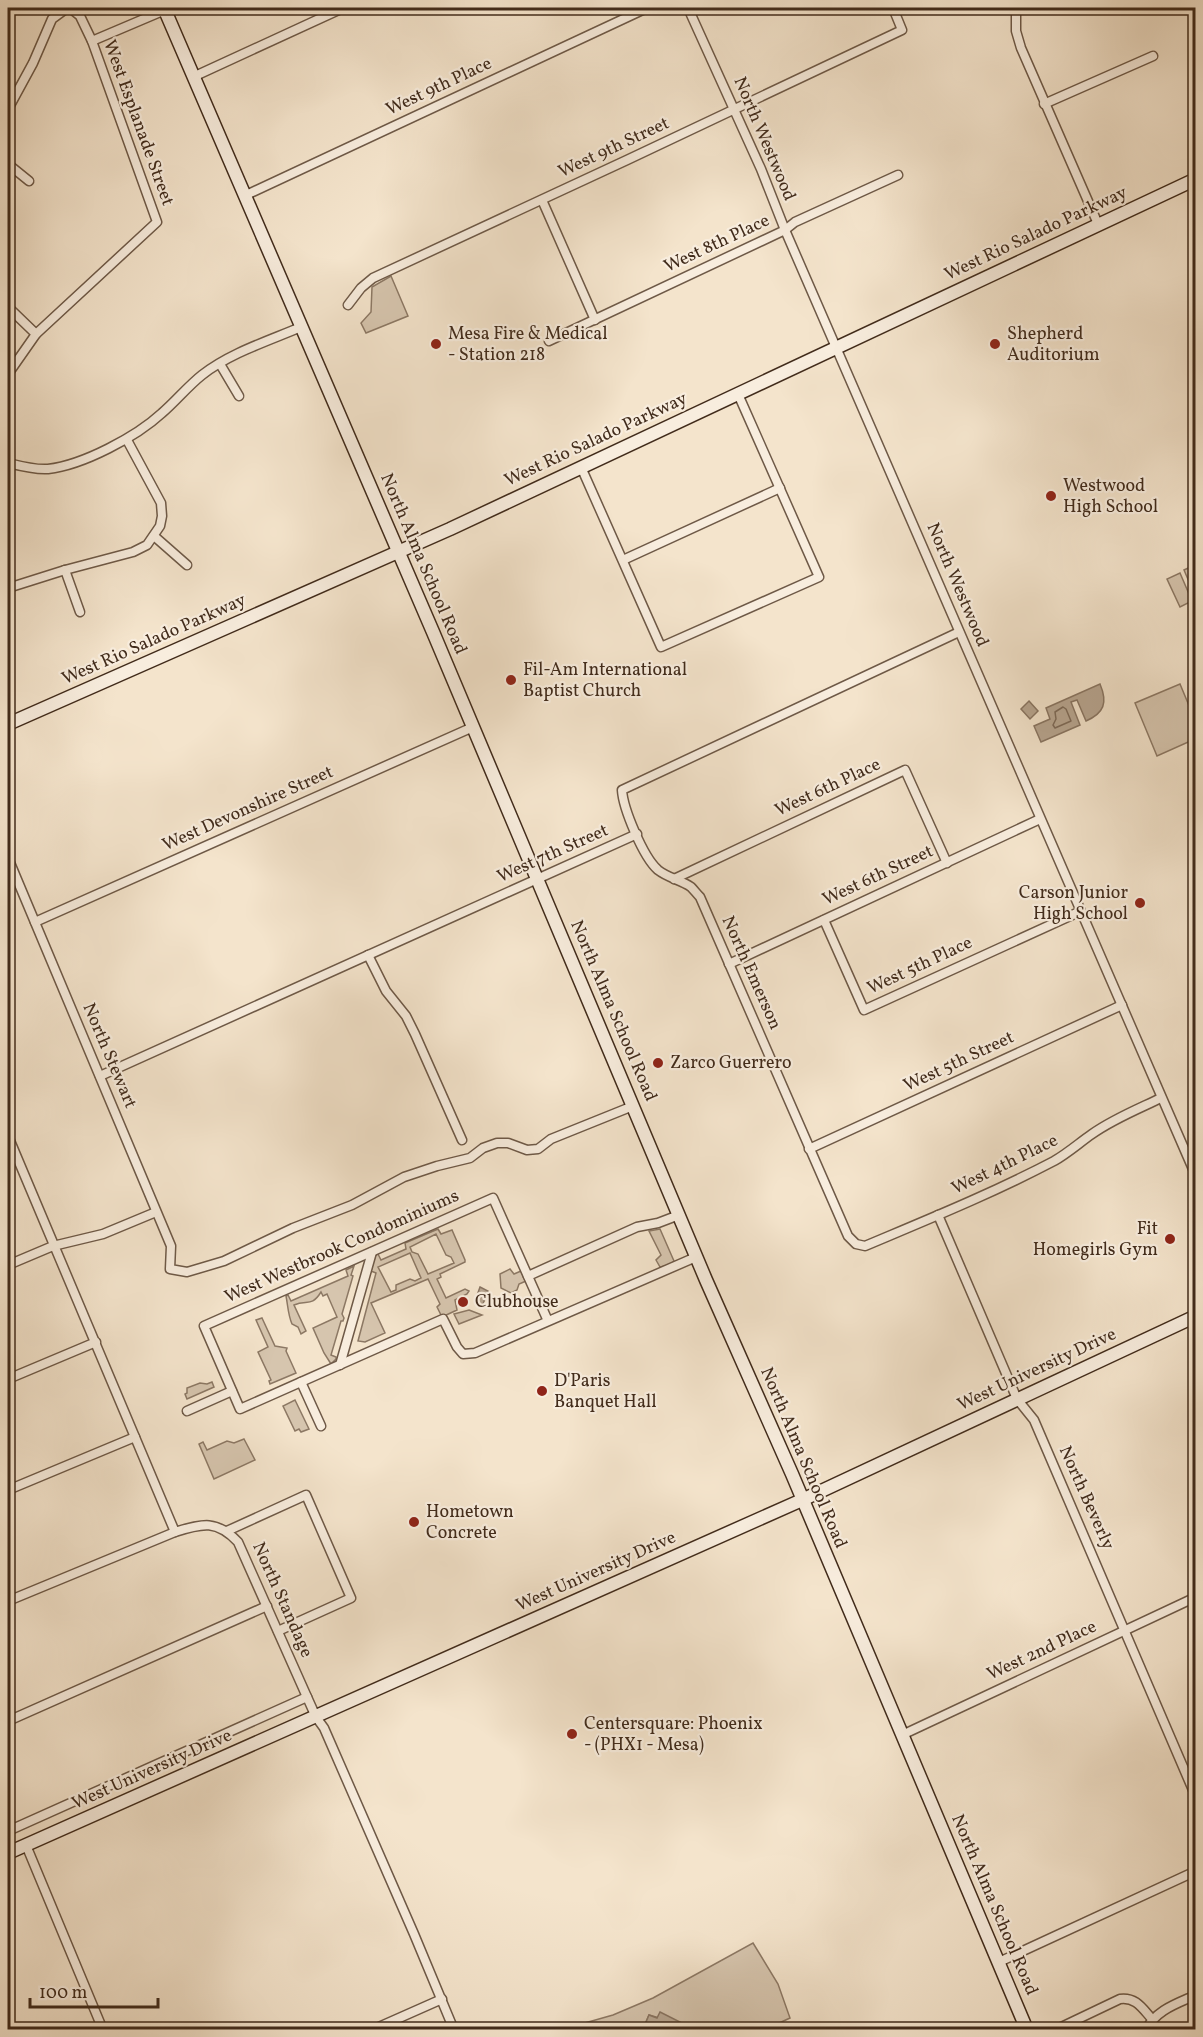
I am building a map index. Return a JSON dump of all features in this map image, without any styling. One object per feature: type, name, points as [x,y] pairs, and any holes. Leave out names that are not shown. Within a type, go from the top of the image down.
[{"type":"main road","name":"North Alma School Road","points":[[164,9],[538,879],[678,1215],[1028,2030]]},
{"type":"main road","name":"West Rio Salado Parkway","points":[[8,724],[398,552],[1196,179]]},
{"type":"main road","name":"West University Drive","points":[[8,1853],[802,1500],[1196,1316]]},
{"type":"street","name":"West Esplanade Street","points":[[8,374],[36,334],[157,222],[92,41],[80,16],[68,8]]},
{"type":"street","points":[[8,109],[33,63],[52,19],[68,8]]},
{"type":"street","points":[[193,77],[343,8]]},
{"type":"street","name":"West 9th Place","points":[[244,196],[647,8]]},
{"type":"street","name":"North Westwood","points":[[688,8],[735,109],[835,347],[1196,1176]]},
{"type":"street","name":"West 9th Street","points":[[348,305],[361,288],[373,278],[902,30],[893,8]]},
{"type":"street","points":[[1016,8],[1016,31],[1044,104],[1098,224]]},
{"type":"street","points":[[92,41],[164,9]]},
{"type":"street","points":[[1044,104],[1153,56]]},
{"type":"street","points":[[8,164],[29,181]]},
{"type":"street","name":"West 8th Place","points":[[549,341],[785,231],[795,222],[898,175]]},
{"type":"street","points":[[542,200],[595,320]]},
{"type":"street","points":[[8,307],[36,334]]},
{"type":"street","points":[[8,463],[47,469],[70,463],[127,440],[162,414],[202,375],[220,363],[301,327]]},
{"type":"street","points":[[220,363],[239,396]]},
{"type":"street","points":[[581,467],[661,647],[819,577],[738,394]]},
{"type":"street","points":[[8,588],[133,552],[147,545],[160,526],[162,516],[160,503],[127,440]]},
{"type":"street","points":[[623,560],[780,488]]},
{"type":"street","points":[[154,536],[187,564]]},
{"type":"street","points":[[65,570],[80,612]]},
{"type":"street","name":"West 7th Street","points":[[100,1076],[637,834],[623,800],[622,790],[959,632]]},
{"type":"street","name":"West Devonshire Street","points":[[35,922],[473,727]]},
{"type":"street","name":"West 6th Place","points":[[674,879],[905,770],[946,863]]},
{"type":"street","name":"West 6th Street","points":[[729,964],[1040,819]]},
{"type":"street","name":"North Emerson","points":[[637,834],[646,854],[656,868],[691,887],[700,897],[848,1236],[856,1244]]},
{"type":"street","name":"North Stewart","points":[[8,858],[171,1246],[170,1269],[187,1272],[224,1261],[293,1228],[352,1205],[404,1177],[470,1158],[483,1148],[497,1143],[508,1143],[527,1150],[538,1149],[551,1139],[633,1106]]},
{"type":"street","name":"West 5th Place","points":[[824,920],[864,1011],[1081,911]]},
{"type":"street","points":[[368,955],[386,991],[406,1016],[462,1140]]},
{"type":"street","name":"West 5th Street","points":[[809,1149],[1122,1005]]},
{"type":"street","name":"West 4th Place","points":[[856,1244],[865,1246],[938,1215],[1055,1160],[1106,1124],[1161,1098]]},
{"type":"street","points":[[8,1136],[10,1150],[96,1342],[176,1532],[8,1601]]},
{"type":"street","name":"West Westbrook Condominiums","points":[[232,1391],[204,1326],[493,1198],[528,1276]]},
{"type":"street","points":[[8,1265],[53,1246],[103,1234],[156,1212]]},
{"type":"street","points":[[548,1322],[528,1276],[637,1227],[658,1223],[678,1215]]},
{"type":"street","name":"North Beverly","points":[[938,1215],[1017,1399],[1034,1420],[1196,1797]]},
{"type":"street","points":[[340,1365],[372,1252]]},
{"type":"street","points":[[187,1411],[232,1391],[240,1409],[443,1319],[463,1354],[475,1353],[696,1257]]},
{"type":"street","points":[[8,1379],[96,1342]]},
{"type":"street","points":[[301,1382],[321,1426]]},
{"type":"street","points":[[8,1490],[135,1437]]},
{"type":"street","points":[[227,1531],[306,1495],[351,1598],[278,1631]]},
{"type":"street","name":"North Standage","points":[[176,1532],[193,1526],[207,1525],[227,1531],[238,1542],[316,1717],[324,1728],[454,2030]]},
{"type":"street","name":"West 2nd Place","points":[[902,1735],[1196,1598]]},
{"type":"street","points":[[8,1721],[267,1606]]},
{"type":"street","name":"West University Drive","points":[[8,1831],[307,1697]]},
{"type":"street","points":[[26,1845],[103,2030]]},
{"type":"street","points":[[999,1962],[1196,1871]]},
{"type":"street","points":[[1146,2030],[1159,2012],[1196,1995]]},
{"type":"street","points":[[1055,2030],[1128,1998],[1135,2001],[1152,2019]]},
{"type":"street","points":[[372,2030],[442,1999]]},
{"type":"shaded area","points":[[391,276],[408,316],[366,333],[361,323],[371,312],[372,287]]},
{"type":"shaded area","points":[[1195,565],[1195,596],[1184,570]]},
{"type":"shaded area","points":[[1180,573],[1192,601],[1180,607],[1167,579]]},
{"type":"shaded area","points":[[1180,684],[1195,720],[1195,739],[1157,756],[1135,703]]},
{"type":"shaded area","points":[[438,1229],[441,1234],[452,1230],[465,1262],[440,1274],[441,1277],[437,1279],[446,1298],[465,1289],[469,1291],[455,1300],[457,1310],[442,1317],[437,1307],[440,1304],[428,1279],[371,1303],[385,1333],[365,1342],[358,1341],[376,1273],[371,1271],[375,1256],[378,1254],[381,1260],[406,1249],[405,1243]],"holes":[[[436,1234],[446,1255],[451,1257],[454,1263],[428,1274],[418,1254],[412,1252],[410,1247]],[[410,1253],[421,1278],[415,1281],[410,1279],[396,1285],[396,1290],[391,1292],[378,1267]]]},
{"type":"shaded area","points":[[660,1229],[674,1261],[670,1265],[660,1267],[656,1260],[661,1255],[649,1231]]},
{"type":"shaded area","points":[[354,1266],[342,1314],[344,1318],[341,1321],[331,1355],[336,1359],[331,1364],[313,1328],[337,1317],[327,1294],[323,1296],[321,1292],[311,1302],[294,1305],[306,1331],[301,1334],[298,1327],[292,1324],[286,1296],[288,1295],[291,1301],[348,1276],[346,1270]]},
{"type":"shaded area","points":[[510,1269],[514,1274],[521,1271],[526,1281],[519,1284],[517,1290],[511,1293],[501,1288],[500,1274]]},
{"type":"shaded area","points":[[469,1310],[482,1315],[459,1324],[454,1314]]},
{"type":"shaded area","points":[[262,1318],[275,1346],[287,1348],[286,1351],[296,1373],[270,1384],[271,1380],[258,1352],[268,1347],[256,1320]]},
{"type":"shaded area","points":[[212,1382],[214,1387],[187,1399],[185,1394],[187,1388],[200,1383]]},
{"type":"shaded area","points":[[295,1400],[309,1429],[301,1432],[299,1429],[295,1431],[283,1406]]},
{"type":"shaded area","points":[[244,1439],[255,1460],[214,1479],[199,1444],[203,1442],[207,1450],[227,1441],[234,1443]]},
{"type":"shaded area","points":[[753,1943],[778,1984],[790,2018],[766,2029],[684,2030],[686,2026],[649,2015],[643,2029],[575,2030],[574,2026],[613,2015],[653,1998]]},
{"type":"water","points":[[1100,684],[1104,702],[1097,715],[1086,721],[1077,700],[1071,702],[1080,725],[1041,742],[1034,726],[1050,719],[1046,708]]},
{"type":"water","points":[[1029,701],[1038,711],[1030,719],[1021,709]]},
{"type":"water","points":[[480,1287],[488,1291],[481,1305],[475,1301]]},
{"type":"water","points":[[660,2012],[686,2025],[684,2029],[643,2029],[649,2015],[657,2018]]},
{"type":"place","name":"Mesa Fire & Medical - Station 218","points":[[436,344]]},
{"type":"place","name":"Shepherd Auditorium","points":[[995,344]]},
{"type":"place","name":"Westwood High School","points":[[1051,496]]},
{"type":"place","name":"Fil-Am International Baptist Church","points":[[511,680]]},
{"type":"place","name":"Carson Junior High School","points":[[1140,903]]},
{"type":"place","name":"Zarco Guerrero","points":[[658,1063]]},
{"type":"place","name":"Fit Homegirls Gym","points":[[1170,1239]]},
{"type":"place","name":"Clubhouse","points":[[463,1302]]},
{"type":"place","name":"D'Paris Banquet Hall","points":[[542,1391]]},
{"type":"place","name":"Hometown Concrete","points":[[414,1522]]},
{"type":"place","name":"Centersquare: Phoenix - (PHX1 - Mesa)","points":[[572,1734]]}]
